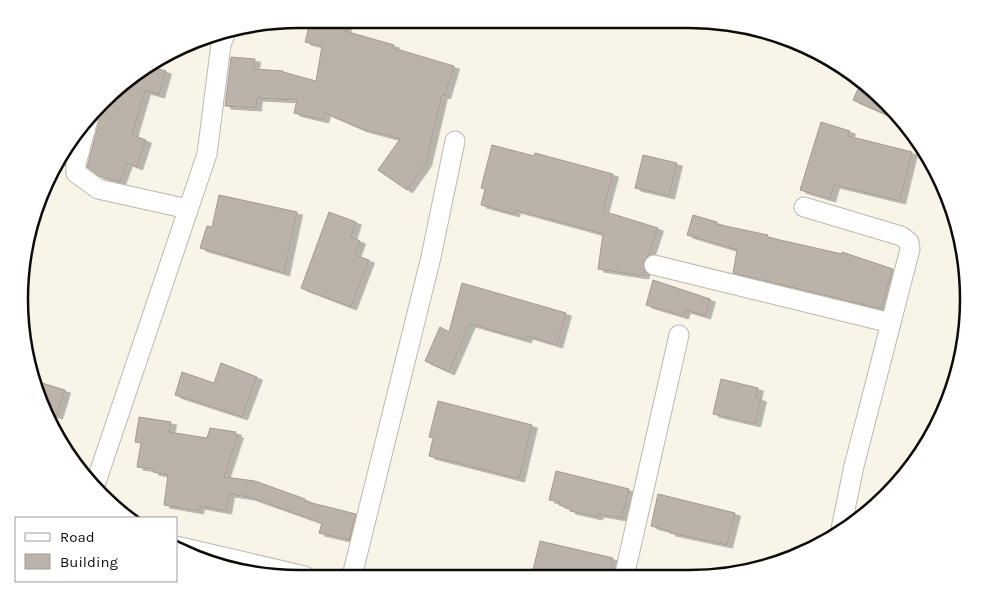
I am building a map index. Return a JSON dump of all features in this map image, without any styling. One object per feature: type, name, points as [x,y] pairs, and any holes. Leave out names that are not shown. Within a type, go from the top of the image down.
[{"type":"street","points":[[97,479],[207,154],[221,44],[223,38]]},
{"type":"street","points":[[84,134],[76,164],[76,173],[98,189],[188,209]]},
{"type":"street","points":[[353,570],[431,257],[455,141]]},
{"type":"street","points":[[804,207],[901,236],[909,242],[910,249],[854,466],[843,521]]},
{"type":"street","points":[[654,265],[890,323]]},
{"type":"street","points":[[626,570],[679,335]]},
{"type":"street","points":[[205,553],[269,568]]},
{"type":"building","points":[[309,28],[346,28],[345,31],[394,45],[393,48],[454,66],[445,96],[442,95],[426,163],[407,190],[378,170],[400,139],[362,129],[325,113],[323,120],[294,113],[297,100],[257,98],[256,108],[225,106],[231,57],[255,59],[254,69],[283,71],[316,81],[322,46],[305,42]]},
{"type":"building","points":[[156,68],[166,71],[159,95],[145,91],[132,135],[146,140],[137,167],[127,163],[120,182],[99,176],[87,167],[99,116],[120,95],[148,73]]},
{"type":"building","points":[[858,88],[888,115],[853,100]]},
{"type":"building","points":[[821,122],[850,131],[848,136],[912,152],[900,201],[834,185],[830,199],[800,190]]},
{"type":"building","points":[[492,145],[534,156],[535,153],[613,174],[603,211],[658,228],[649,255],[643,262],[645,271],[643,276],[598,269],[603,234],[515,210],[514,214],[481,205],[485,189],[481,188]]},
{"type":"building","points":[[643,155],[677,163],[669,196],[635,188]]},
{"type":"building","points":[[219,195],[297,212],[284,273],[200,248],[207,226],[212,227]]},
{"type":"building","points":[[329,212],[356,222],[351,237],[360,241],[355,255],[369,260],[351,307],[301,288]]},
{"type":"building","points":[[693,215],[717,222],[716,224],[768,235],[767,237],[842,254],[842,252],[893,269],[881,309],[733,273],[737,250],[687,235]]},
{"type":"building","points":[[653,280],[710,299],[705,316],[685,310],[683,316],[646,305]]},
{"type":"building","points":[[462,283],[566,313],[557,345],[527,336],[526,340],[470,324],[449,372],[425,361],[440,327],[449,332]]},
{"type":"building","points":[[221,363],[257,377],[242,417],[175,395],[182,372],[214,383]]},
{"type":"building","points":[[721,379],[758,388],[756,397],[761,399],[755,424],[713,414]]},
{"type":"building","points":[[41,383],[65,390],[57,416],[54,415]]},
{"type":"building","points":[[438,401],[532,425],[519,479],[429,456],[433,438],[429,437]]},
{"type":"building","points":[[139,417],[171,422],[169,432],[207,438],[210,428],[236,432],[235,434],[238,435],[224,477],[255,481],[305,499],[304,501],[356,514],[349,540],[319,533],[322,523],[249,497],[229,494],[226,511],[199,506],[198,511],[164,505],[168,475],[153,472],[153,469],[137,467],[141,443],[135,442]]},
{"type":"building","points":[[556,471],[629,489],[622,518],[598,514],[597,517],[570,511],[570,508],[559,505],[560,502],[549,500]]},
{"type":"building","points":[[658,494],[735,513],[727,545],[670,533],[670,531],[651,526]]},
{"type":"building","points":[[540,541],[613,558],[610,570],[533,570]]}]
